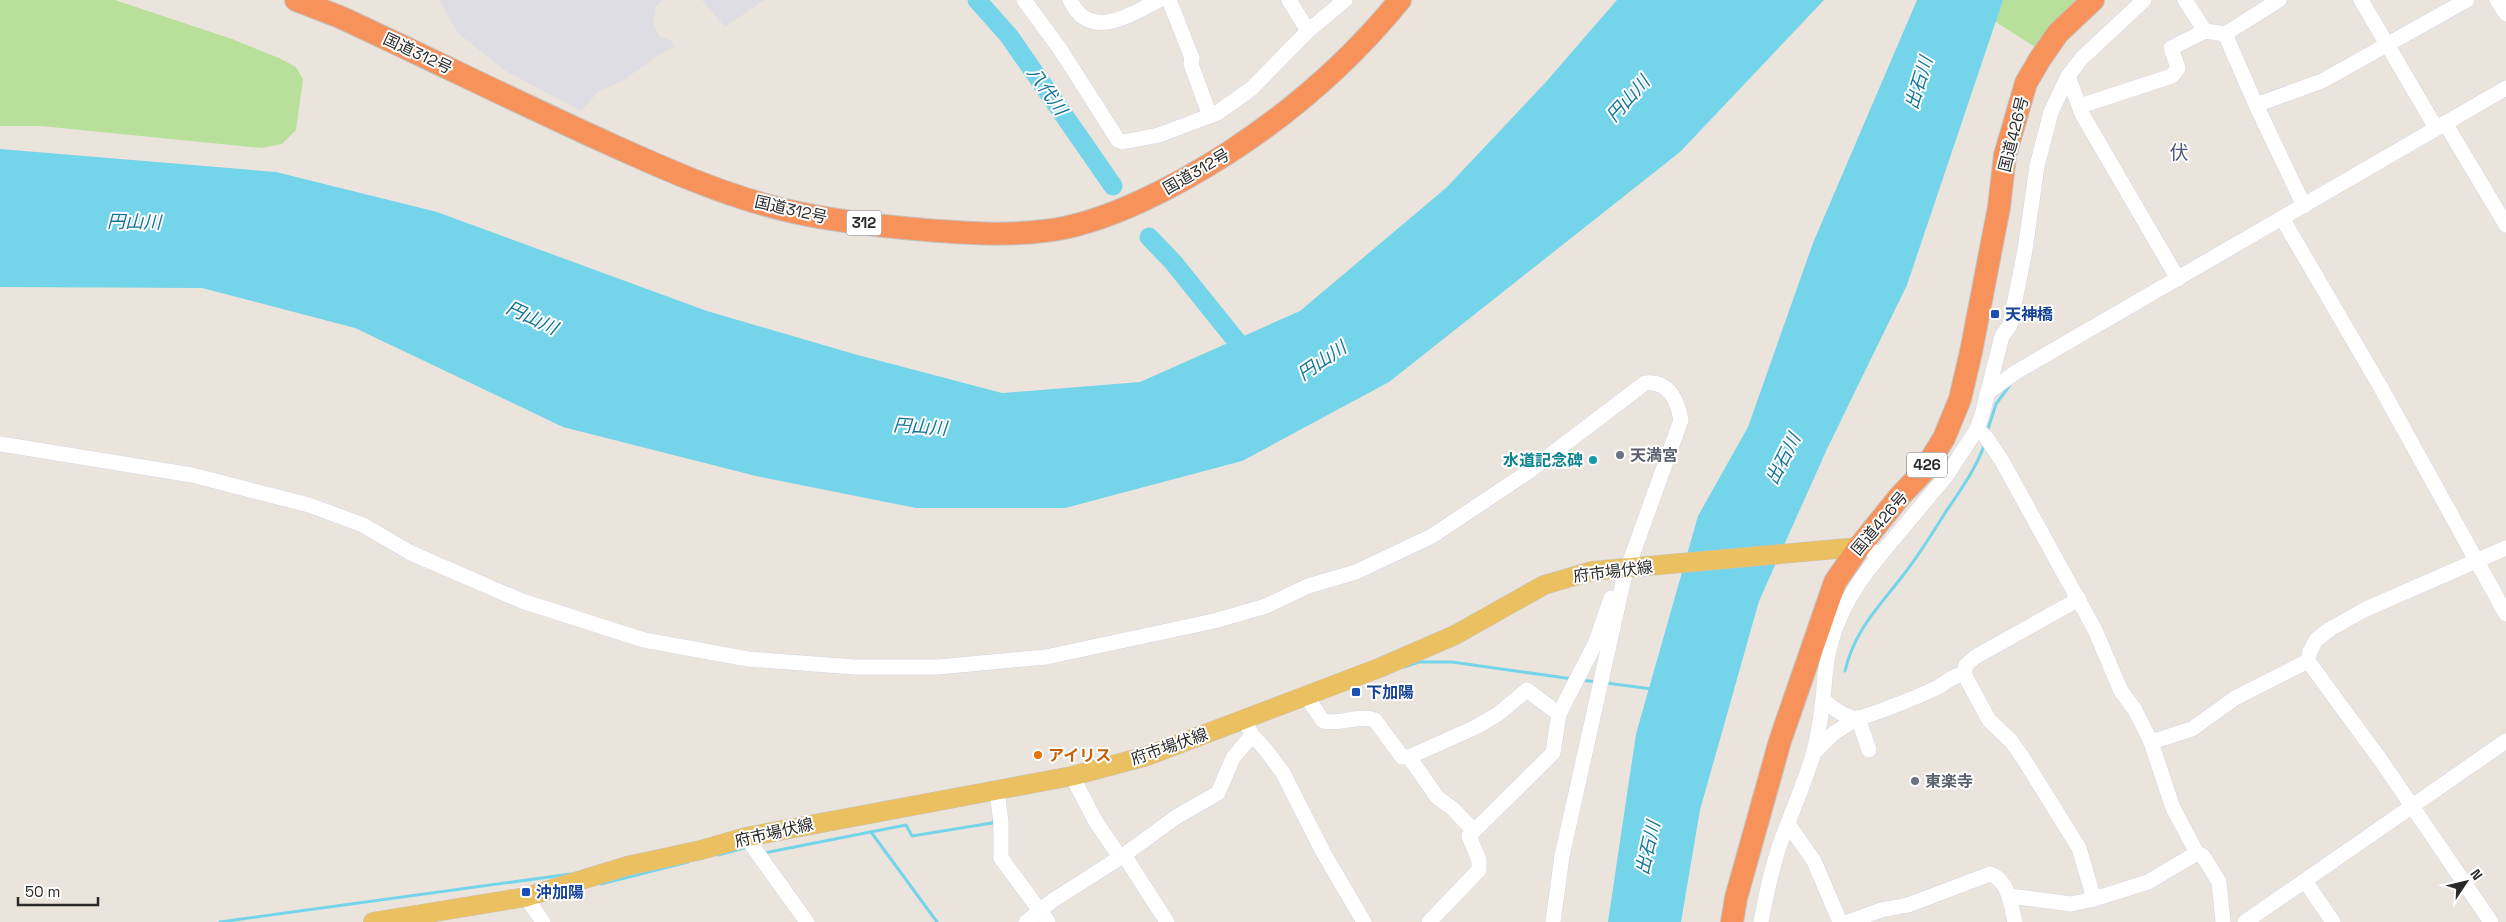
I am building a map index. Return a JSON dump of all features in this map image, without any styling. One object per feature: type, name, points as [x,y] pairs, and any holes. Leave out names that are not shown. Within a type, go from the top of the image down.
[{"type":"highway","name":"国道312号","points":[[307,2],[644,160],[724,191],[785,210],[832,219],[915,229],[1003,233],[1045,231],[1080,223],[1123,208],[1203,169],[1268,126],[1314,89],[1362,43],[1400,0]]},
{"type":"highway","name":"国道426号","points":[[1732,922],[1764,796],[1796,691],[1835,582],[1859,547],[1900,496],[1923,472],[1944,438],[1960,400],[1999,207],[2005,155],[2026,83],[2058,33],[2093,0]]},
{"type":"main road","name":"府市場伏線","points":[[373,922],[440,913],[526,896],[627,866],[701,850],[746,837],[827,820],[997,791],[1072,776],[1248,727],[1306,696],[1379,668],[1455,635],[1544,585],[1592,571],[1632,571],[1859,547]]},
{"type":"street","points":[[1024,0],[1060,49],[1118,140],[1123,142],[1138,141],[1210,116],[1251,89],[1308,31],[1346,0]]},
{"type":"street","points":[[1070,0],[1074,9],[1082,16],[1104,23],[1122,19],[1159,0]]},
{"type":"street","points":[[1169,0],[1192,58],[1191,64],[1210,116]]},
{"type":"street","points":[[1289,0],[1308,31]]},
{"type":"street","points":[[1761,922],[1772,870],[1813,754],[1824,700],[1825,676],[1831,641],[1843,606],[1857,582],[1947,475],[1977,429],[2002,336],[2010,325],[2025,250],[2037,166],[2051,112],[2068,76],[2099,39],[2144,0]]},
{"type":"street","points":[[2185,0],[2205,31]]},
{"type":"street","points":[[2080,106],[2172,76],[2178,68],[2171,48],[2205,31],[2225,34],[2279,0]]},
{"type":"street","points":[[2361,0],[2388,45],[2506,225]]},
{"type":"street","points":[[2256,105],[2322,81],[2467,0]]},
{"type":"street","points":[[2497,0],[2506,14]]},
{"type":"street","points":[[2225,34],[2304,206]]},
{"type":"street","points":[[2068,76],[2082,114],[2178,279]]},
{"type":"street","points":[[1987,392],[2016,372],[2506,88]]},
{"type":"street","points":[[2282,218],[2375,378],[2506,614]]},
{"type":"street","points":[[0,444],[192,475],[309,505],[363,525],[411,553],[522,602],[644,640],[748,659],[854,667],[938,667],[1046,657],[1214,621],[1266,606],[1308,586],[1356,572],[1432,536],[1535,467],[1645,383],[1654,382],[1674,396],[1678,402],[1680,420],[1632,571],[1562,856],[1553,922]]},
{"type":"street","points":[[1977,429],[1986,437],[2002,461],[2079,599],[2095,630],[2121,691],[2136,710],[2151,742],[2173,808],[2197,853],[2204,856],[2219,882],[2223,922]]},
{"type":"street","points":[[1859,547],[1880,554]]},
{"type":"street","points":[[2490,922],[2377,754],[2308,661],[2310,651],[2316,640],[2330,629],[2366,609],[2506,548]]},
{"type":"street","points":[[1429,922],[1479,870],[1479,860],[1469,836],[1553,753],[1559,714],[1596,642],[1615,588],[1632,571]]},
{"type":"street","points":[[2079,599],[1975,657],[1966,665],[1964,674],[1989,720],[2011,741],[2080,848],[2094,899]]},
{"type":"street","points":[[2151,742],[2192,729],[2235,698],[2308,661]]},
{"type":"street","points":[[1813,754],[1834,733],[1857,718],[1883,710],[1939,686],[1955,675],[1964,674]]},
{"type":"street","points":[[1306,696],[1323,721],[1357,718],[1375,720],[1402,757],[1409,757],[1476,726],[1498,714],[1526,690],[1559,714]]},
{"type":"street","points":[[1824,700],[1840,713],[1857,718]]},
{"type":"street","points":[[1857,718],[1869,750]]},
{"type":"street","points":[[1026,922],[1044,917],[1052,901],[1122,856],[1176,817],[1218,793],[1248,727],[1283,773],[1323,852],[1364,922]]},
{"type":"street","points":[[2245,922],[2506,741]]},
{"type":"street","points":[[1409,757],[1437,797],[1453,809],[1474,831]]},
{"type":"street","points":[[1072,776],[1096,822],[1122,856],[1167,922]]},
{"type":"street","points":[[997,791],[1001,823],[1001,858],[1044,917]]},
{"type":"street","points":[[1788,824],[1814,862],[1840,922]]},
{"type":"street","points":[[746,837],[807,922]]},
{"type":"street","points":[[2010,896],[2071,904],[2094,899],[2148,882],[2197,853]]},
{"type":"street","points":[[1848,922],[1881,910],[1908,905],[1990,874],[1996,876],[2010,896],[2015,922]]},
{"type":"street","points":[[2305,881],[2333,922]]},
{"type":"street","points":[[526,896],[543,922]]},
{"type":"shaded area","points":[[439,0],[663,0],[656,6],[653,24],[659,36],[670,40],[675,46],[654,58],[624,80],[598,92],[581,111],[504,70],[458,33]]},
{"type":"shaded area","points":[[702,0],[764,0],[725,27]]},
{"type":"green space","points":[[0,0],[115,0],[232,39],[279,58],[296,67],[303,79],[296,130],[282,144],[262,148],[41,126],[0,126]]},
{"type":"green space","points":[[2003,0],[2077,0],[2035,47],[1994,21]]},
{"type":"water","name":"円山川","points":[[1617,0],[1824,0],[1680,152],[1389,382],[1242,461],[1065,508],[916,508],[756,476],[563,427],[355,328],[202,288],[0,287],[0,149],[276,172],[437,212],[707,311],[854,354],[1002,393],[1140,382],[1300,311],[1446,188],[1545,83]]},
{"type":"water","name":"出石川","points":[[1917,0],[2003,0],[1907,285],[1827,449],[1759,601],[1700,810],[1681,922],[1608,922],[1636,734],[1698,516],[1748,427],[1813,243]]},
{"type":"waterway","name":"八代川","points":[[977,0],[1009,36],[1113,186]]},
{"type":"waterway","name":"八代川","points":[[1149,237],[1173,262],[1251,359]]},
{"type":"waterway","points":[[1987,432],[1996,404],[2010,385]]},
{"type":"waterway","points":[[1845,671],[1849,656],[1861,631],[1910,567],[1967,480],[1985,443]]},
{"type":"waterway","points":[[1404,667],[1419,662],[1452,662],[1573,679]]},
{"type":"waterway","points":[[1581,680],[1597,682]]},
{"type":"waterway","points":[[1606,683],[1652,689]]},
{"type":"waterway","points":[[764,853],[906,825],[912,836],[992,823],[995,819]]},
{"type":"waterway","points":[[871,832],[937,922]]},
{"type":"waterway","points":[[718,855],[744,848],[748,849]]},
{"type":"waterway","points":[[601,884],[688,862]]},
{"type":"waterway","points":[[220,922],[571,874]]},
{"type":"place","name":"天神橋","points":[[1995,314]]},
{"type":"place","name":"天満宮","points":[[1620,455]]},
{"type":"place","name":"水道記念碑","points":[[1593,460]]},
{"type":"place","name":"下加陽","points":[[1356,692]]},
{"type":"place","name":"アイリス","points":[[1038,755]]},
{"type":"place","name":"東楽寺","points":[[1915,781]]},
{"type":"place","name":"沖加陽","points":[[526,892]]},
{"type":"district","name":"伏","points":[[2179,152]]}]
